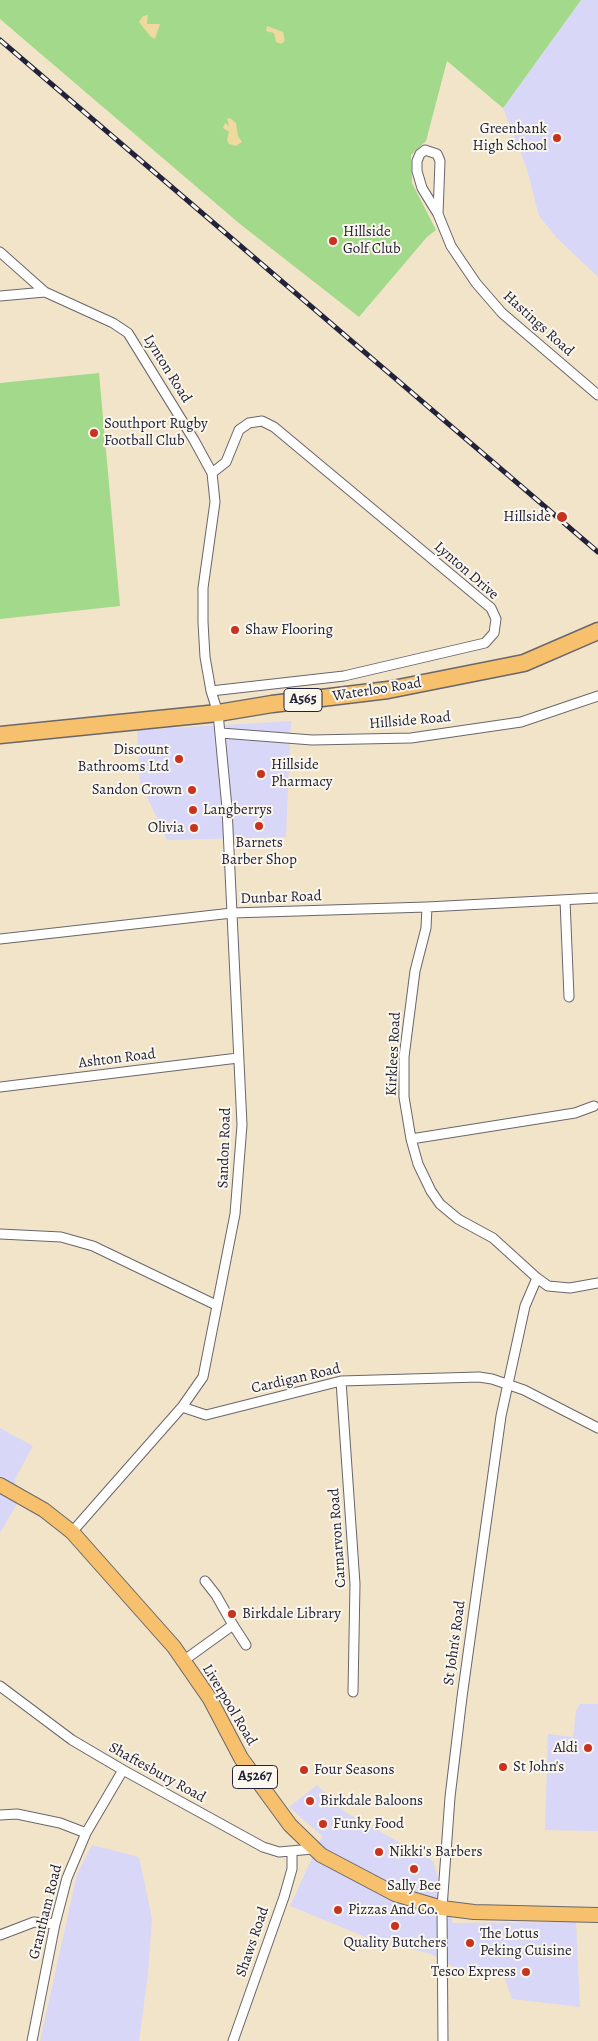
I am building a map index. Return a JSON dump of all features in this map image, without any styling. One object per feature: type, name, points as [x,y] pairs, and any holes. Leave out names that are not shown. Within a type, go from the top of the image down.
[{"type":"highway","name":"Waterloo Road","points":[[0,735],[218,713],[272,704],[388,690],[524,663],[598,631]]},
{"type":"main road","name":"Liverpool Road","points":[[0,1486],[44,1510],[72,1532],[174,1647],[210,1699],[241,1758],[290,1825],[313,1849],[356,1876],[394,1894],[442,1908],[474,1912],[598,1915]]},
{"type":"street","name":"Hastings Road","points":[[438,214],[440,160],[437,154],[425,150],[417,161],[417,171],[422,188],[438,214],[450,246],[476,283],[502,314],[598,395]]},
{"type":"street","name":"Lynton Road","points":[[0,252],[45,292],[113,323],[128,332],[212,473],[215,502],[203,588],[203,622],[205,657],[211,692],[218,713]]},
{"type":"street","points":[[0,296],[45,292]]},
{"type":"street","name":"Lynton Drive","points":[[211,692],[344,676],[485,643],[494,633],[496,619],[491,608],[274,428],[262,421],[249,423],[239,430],[226,462],[212,473]]},
{"type":"street","name":"Hillside Road","points":[[221,732],[312,740],[411,738],[521,722],[598,696]]},
{"type":"street","name":"Sandon Road","points":[[72,1532],[182,1407],[203,1377],[235,1214],[242,1125],[232,913],[221,732],[218,713]]},
{"type":"street","name":"Dunbar Road","points":[[0,939],[232,913],[427,907],[598,898]]},
{"type":"street","points":[[565,900],[569,997]]},
{"type":"street","name":"Kirklees Road","points":[[427,907],[426,928],[415,971],[404,1057],[404,1097],[411,1139],[418,1164],[431,1191],[440,1204],[458,1219],[492,1238],[548,1286],[570,1288],[598,1283]]},
{"type":"street","name":"Ashton Road","points":[[0,1087],[238,1058]]},
{"type":"street","points":[[411,1139],[575,1113],[594,1106]]},
{"type":"street","points":[[0,1234],[61,1238],[93,1246],[216,1306]]},
{"type":"street","points":[[508,1385],[525,1306],[537,1278]]},
{"type":"street","name":"Cardigan Road","points":[[182,1407],[206,1415],[341,1382],[479,1376],[508,1385],[572,1413],[598,1428]]},
{"type":"street","name":"Carnarvon Road","points":[[341,1382],[356,1584],[353,1692]]},
{"type":"street","name":"St John's Road","points":[[444,2041],[442,1908],[462,1696],[500,1416],[508,1385]]},
{"type":"street","points":[[205,1581],[216,1595],[246,1645]]},
{"type":"street","points":[[183,1661],[233,1624]]},
{"type":"street","name":"Shaftesbury Road","points":[[0,1686],[72,1740],[263,1847],[279,1852],[313,1849]]},
{"type":"street","name":"Grantham Road","points":[[32,2041],[55,1924],[67,1878],[86,1833],[123,1770]]},
{"type":"street","points":[[0,1815],[17,1814],[60,1823],[86,1833]]},
{"type":"street","name":"Shaws Road","points":[[233,2041],[284,1897],[292,1869],[292,1851]]},
{"type":"street","points":[[0,1935],[34,1922],[55,1924]]},
{"type":"shaded area","name":"Greenbank High School","points":[[581,0],[598,0],[598,277],[557,238],[539,216],[527,169],[503,108]]},
{"type":"shaded area","points":[[291,721],[286,837],[167,840],[140,782],[137,730]]},
{"type":"shaded area","points":[[0,1428],[33,1446],[15,1479],[18,1502],[0,1533]]},
{"type":"shaded area","points":[[580,1704],[598,1704],[598,1831],[545,1830],[548,1734],[573,1737],[576,1711]]},
{"type":"shaded area","points":[[317,1785],[345,1812],[433,1861],[453,1923],[576,1922],[580,2007],[512,1999],[501,1968],[460,1971],[431,1954],[363,1936],[290,1906],[322,1836],[289,1807]]},
{"type":"shaded area","points":[[92,1845],[139,1857],[152,1918],[148,1974],[139,2041],[40,2041],[77,1874]]},
{"type":"green space","name":"Hillside Golf Club","points":[[0,0],[581,0],[503,108],[447,61],[426,141],[411,155],[412,183],[436,230],[427,237],[359,317],[240,224],[0,19]]},
{"type":"green space","points":[[99,373],[120,606],[0,619],[0,383]]},
{"type":"sand","points":[[148,15],[147,24],[160,24],[155,39],[151,37],[139,22],[143,16]]},
{"type":"sand","points":[[267,26],[283,32],[285,41],[281,44],[276,42],[274,33],[266,31]]},
{"type":"sand","points":[[230,118],[236,123],[238,136],[242,142],[236,146],[229,144],[227,140],[229,132],[223,128],[225,123],[229,126],[227,119]]},
{"type":"railway","points":[[0,40],[598,552]]},
{"type":"place","name":"Greenbank High School","points":[[557,138]]},
{"type":"place","name":"Hillside Golf Club","points":[[333,241]]},
{"type":"place","name":"Southport Rugby Football Club","points":[[94,433]]},
{"type":"place","name":"Hillside","points":[[562,517]]},
{"type":"place","name":"Shaw Flooring","points":[[235,630]]},
{"type":"place","name":"Discount Bathrooms Ltd","points":[[179,759]]},
{"type":"place","name":"Hillside Pharmacy","points":[[261,774]]},
{"type":"place","name":"Sandon Crown","points":[[192,790]]},
{"type":"place","name":"Langberrys","points":[[193,810]]},
{"type":"place","name":"Barnets Barber Shop","points":[[259,826]]},
{"type":"place","name":"Olivia","points":[[194,828]]},
{"type":"place","name":"Birkdale Library","points":[[232,1614]]},
{"type":"place","name":"Aldi","points":[[588,1748]]},
{"type":"place","name":"St John's","points":[[503,1767]]},
{"type":"place","name":"Four Seasons","points":[[304,1770]]},
{"type":"place","name":"Birkdale Baloons","points":[[310,1801]]},
{"type":"place","name":"Funky Food","points":[[323,1824]]},
{"type":"place","name":"Nikki's Barbers","points":[[379,1852]]},
{"type":"place","name":"Sally Bee","points":[[414,1869]]},
{"type":"place","name":"Pizzas And Co.","points":[[338,1910]]},
{"type":"place","name":"Quality Butchers","points":[[395,1926]]},
{"type":"place","name":"The Lotus Peking Cuisine","points":[[470,1943]]},
{"type":"place","name":"Tesco Express","points":[[526,1972]]}]
